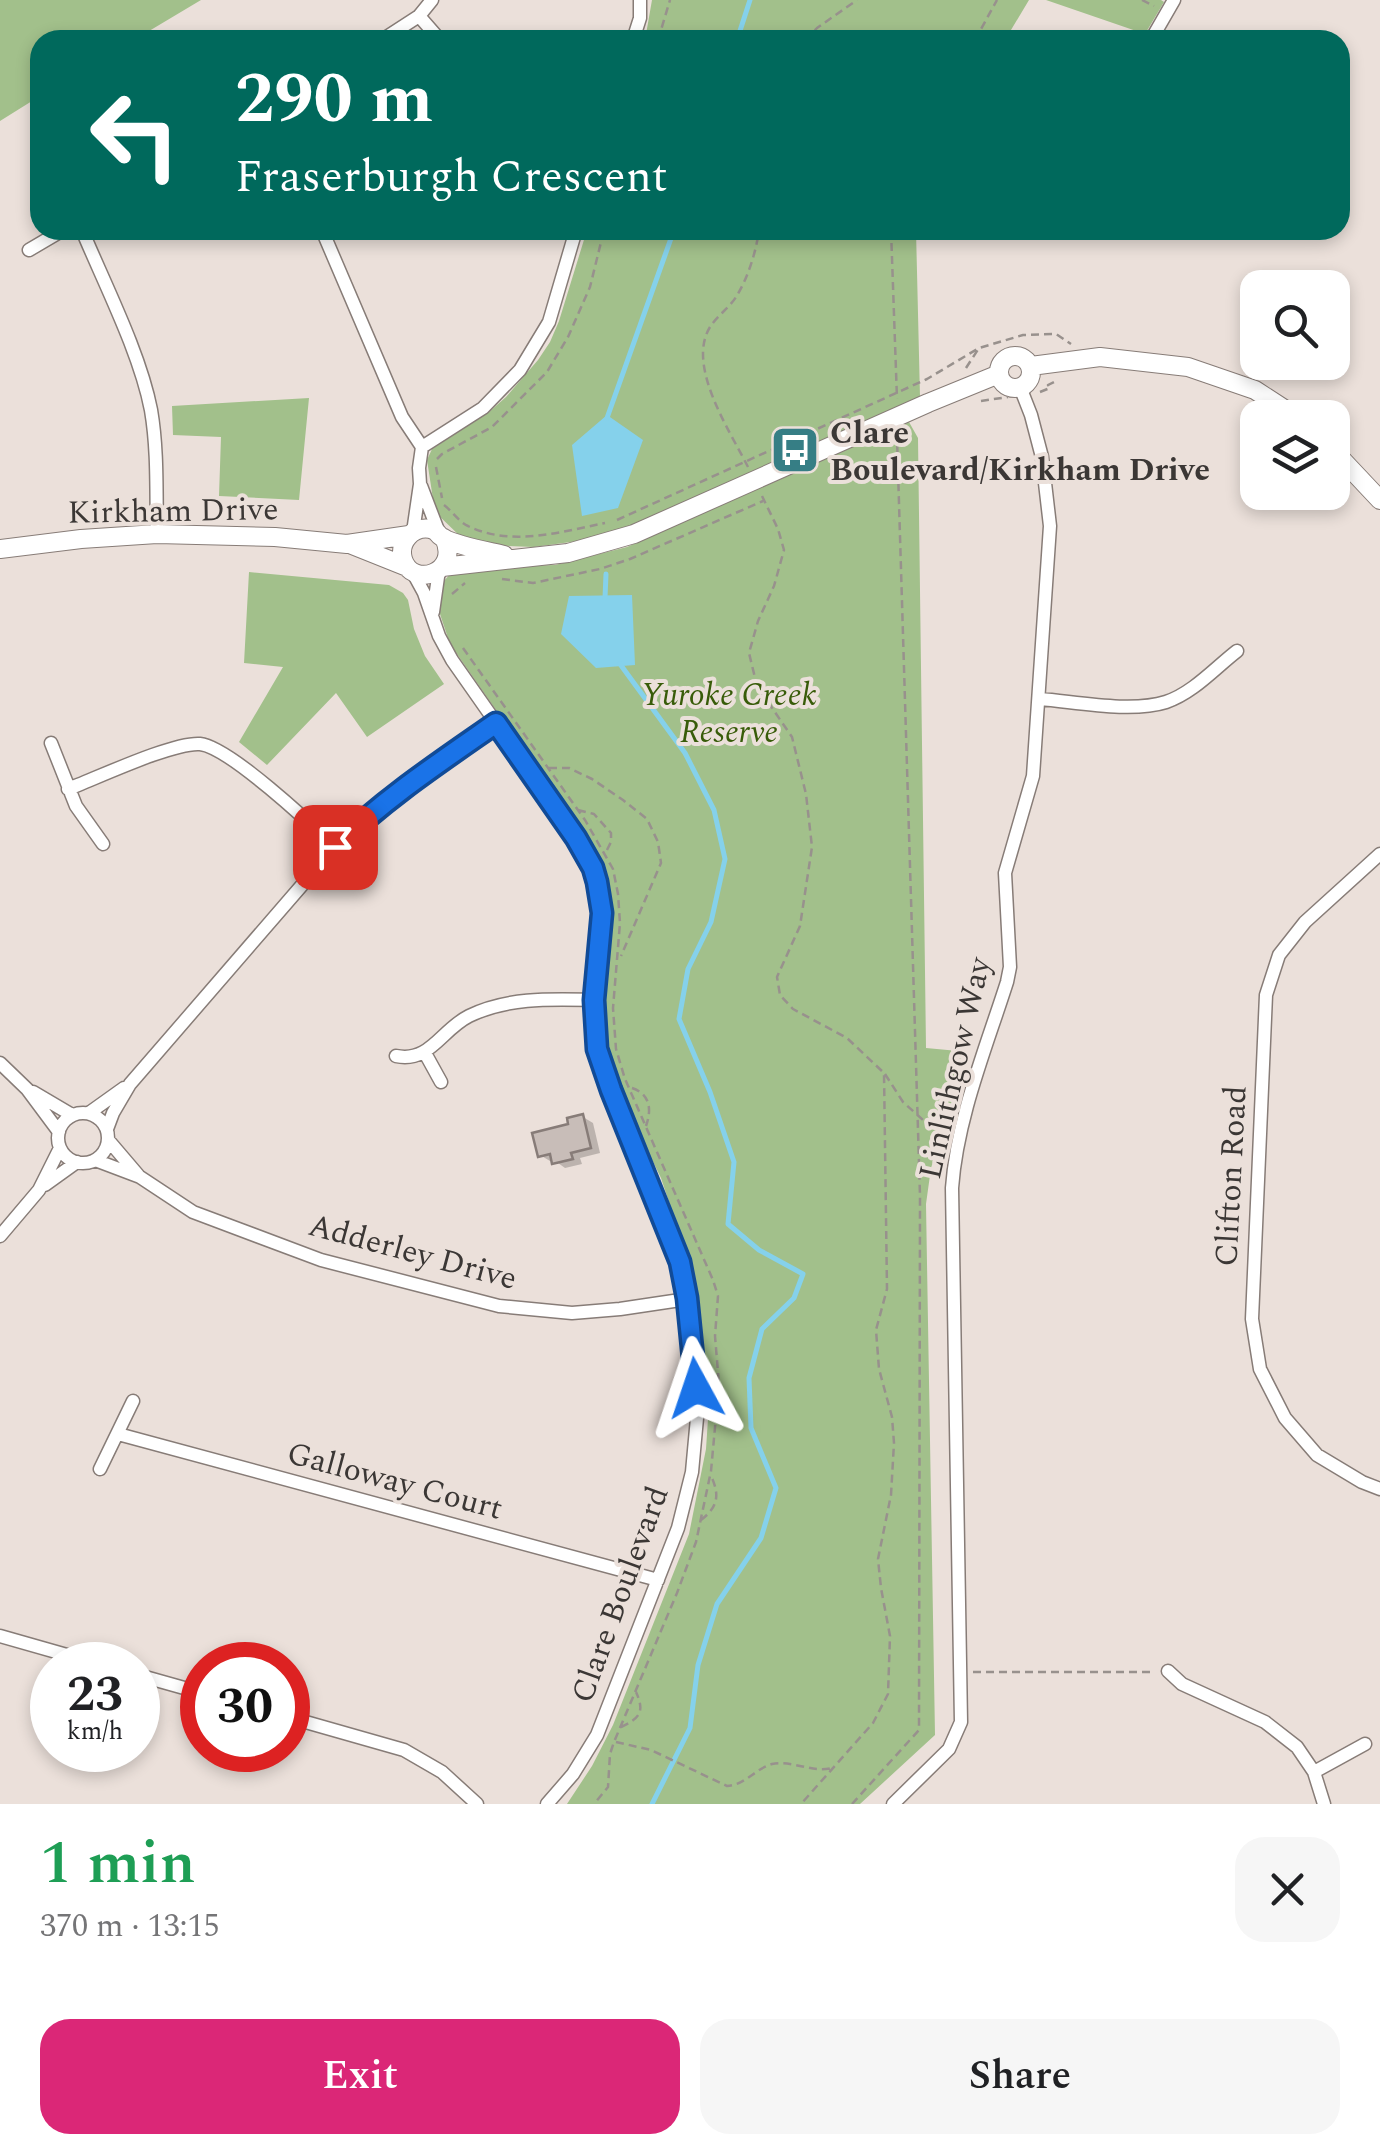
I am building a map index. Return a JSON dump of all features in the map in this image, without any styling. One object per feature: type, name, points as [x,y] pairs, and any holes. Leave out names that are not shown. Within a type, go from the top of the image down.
[{"type":"street","points":[[397,30],[419,16],[432,0]]},
{"type":"street","points":[[636,30],[640,0]]},
{"type":"street","points":[[1157,30],[1174,0]]},
{"type":"street","points":[[419,16],[431,30]]},
{"type":"street","points":[[28,250],[46,240]]},
{"type":"street","points":[[86,240],[133,352],[150,408],[156,534]]},
{"type":"street","points":[[326,240],[402,417],[422,447],[411,533],[402,554],[410,569],[426,575],[441,569],[568,553],[613,542],[999,374]]},
{"type":"street","points":[[422,447],[484,408],[520,370],[549,322],[573,240]]},
{"type":"street","points":[[1009,356],[1022,357],[1031,366],[1028,382],[1020,387],[1006,386],[999,374],[1000,366],[1009,356]]},
{"type":"street","points":[[1031,366],[1100,357],[1188,367],[1255,390],[1270,400]]},
{"type":"street","name":"Linlithgow Way","points":[[893,1804],[942,1757],[961,1722],[952,1188],[969,1104],[1007,982],[1010,952],[1004,873],[1034,776],[1050,540],[1042,457],[1020,387]]},
{"type":"street","points":[[1350,468],[1380,500]]},
{"type":"street","points":[[420,484],[448,553],[432,614]]},
{"type":"street","points":[[411,533],[426,529],[514,558]]},
{"type":"street","name":"Kirkham Drive","points":[[0,549],[156,534],[262,536],[346,544],[411,533]]},
{"type":"street","name":"Kirkham Drive","points":[[346,544],[410,569]]},
{"type":"street","name":"Clare Boulevard","points":[[410,569],[444,648],[593,868],[602,913],[594,1000],[597,1049],[680,1262],[687,1298],[698,1418],[692,1472],[678,1528],[597,1735],[573,1774],[547,1804]]},
{"type":"street","points":[[1040,699],[1125,706],[1166,702],[1185,693],[1236,651]]},
{"type":"street","points":[[0,1236],[39,1190],[77,1162],[102,1155],[112,1113],[130,1084],[335,847],[374,810],[496,723]]},
{"type":"street","points":[[51,743],[68,789],[103,844]]},
{"type":"street","points":[[68,789],[180,746],[210,746],[233,758],[335,847]]},
{"type":"street","name":"Clifton Road","points":[[1380,854],[1305,922],[1279,954],[1266,995],[1252,1319],[1260,1369],[1285,1418],[1317,1455],[1380,1490]]},
{"type":"street","points":[[396,1056],[426,1053],[452,1026],[480,1011],[537,999],[594,1000]]},
{"type":"street","points":[[426,1053],[441,1082]]},
{"type":"street","points":[[0,1063],[27,1088],[59,1132],[64,1154],[77,1162]]},
{"type":"street","points":[[59,1132],[72,1115],[89,1113],[130,1084]]},
{"type":"street","points":[[27,1088],[72,1115]]},
{"type":"street","points":[[89,1113],[103,1122],[108,1135]]},
{"type":"street","name":"Adderley Drive","points":[[108,1135],[140,1177]]},
{"type":"street","points":[[39,1190],[60,1148]]},
{"type":"street","name":"Adderley Drive","points":[[95,1160],[140,1177],[194,1212],[320,1260],[499,1306],[572,1313],[687,1298]]},
{"type":"street","points":[[100,1469],[133,1401]]},
{"type":"street","name":"Galloway Court","points":[[118,1434],[658,1580]]},
{"type":"street","points":[[0,1636],[30,1645]]},
{"type":"street","points":[[1168,1671],[1182,1684],[1266,1722],[1297,1747],[1314,1772],[1324,1804]]},
{"type":"street","points":[[310,1723],[404,1750],[442,1772],[477,1804]]},
{"type":"street","points":[[1314,1772],[1364,1744]]},
{"type":"path","points":[[661,30],[670,0]]},
{"type":"path","points":[[815,30],[856,0]]},
{"type":"path","points":[[981,30],[998,0]]},
{"type":"path","points":[[602,240],[590,287],[548,372],[492,427],[437,458],[442,504],[470,528],[510,538],[614,521],[927,379],[979,348],[1023,335],[1056,334]]},
{"type":"path","points":[[758,240],[736,297],[708,330],[702,360],[708,383],[778,529],[784,550],[749,653],[757,686],[792,737],[806,794],[812,847],[800,926],[777,977],[780,995],[793,1009],[847,1038],[884,1073],[902,1102],[923,1120],[947,1116],[953,1100]]},
{"type":"path","points":[[852,1804],[920,1730],[920,1196],[891,240]]},
{"type":"path","points":[[1041,392],[1050,388],[1048,385]]},
{"type":"path","points":[[496,579],[532,583],[600,569],[764,501]]},
{"type":"path","points":[[450,598],[474,579]]},
{"type":"path","points":[[462,646],[578,810],[613,869],[618,894],[613,1008],[616,1049],[718,1296],[714,1336],[719,1384],[711,1474],[696,1542],[614,1742],[608,1787],[594,1804]]},
{"type":"path","points":[[548,768],[569,768],[623,800],[647,819],[658,842],[662,863],[618,962]]},
{"type":"path","points":[[578,810],[594,814],[611,833],[606,853]]},
{"type":"path","points":[[801,1804],[873,1723],[888,1694],[890,1636],[878,1559],[891,1495],[894,1443],[892,1417],[879,1368],[876,1330],[887,1290],[884,1073]]},
{"type":"path","points":[[630,1088],[648,1100],[646,1127]]},
{"type":"path","points":[[701,1521],[718,1498],[711,1474]]},
{"type":"path","points":[[961,1672],[1168,1671]]},
{"type":"path","points":[[620,1726],[636,1719],[641,1711],[635,1690]]},
{"type":"path","points":[[614,1742],[651,1750],[732,1787],[775,1763],[815,1770],[833,1768]]},
{"type":"green space","points":[[0,0],[201,0],[151,30],[30,30],[30,102],[0,121]]},
{"type":"green space","points":[[652,0],[1029,0],[1011,30],[647,30]]},
{"type":"green space","points":[[1046,0],[1164,2],[1147,30],[1133,30]]},
{"type":"green space","points":[[584,240],[916,240],[920,397],[607,537],[534,547],[483,545],[463,539],[435,512],[427,460],[432,449],[506,397],[538,360],[559,321]]},
{"type":"green space","points":[[309,398],[299,500],[219,496],[221,437],[173,435],[172,406]]},
{"type":"green space","name":"Yuroke Creek Reserve","points":[[909,422],[918,438],[926,1048],[969,1052],[931,1168],[926,1204],[935,1735],[860,1804],[567,1804],[613,1725],[689,1534],[706,1449],[706,1376],[697,1292],[681,1238],[661,1178],[628,1111],[607,1053],[601,1008],[609,912],[602,874],[585,838],[450,644],[438,608],[443,582],[452,572],[477,567],[555,565],[627,547]]},
{"type":"green space","points":[[249,572],[389,585],[403,593],[425,656],[444,684],[367,737],[336,693],[267,765],[239,742],[283,667],[244,663]]},
{"type":"water","points":[[607,415],[643,440],[618,508],[582,516],[572,445]]},
{"type":"water","points":[[632,595],[635,665],[596,668],[561,634],[569,596]]},
{"type":"building","points":[[583,1114],[591,1148],[571,1153],[573,1159],[552,1164],[550,1154],[538,1157],[532,1133],[568,1124],[567,1118]]},
{"type":"waterway","points":[[740,30],[750,0]]},
{"type":"waterway","points":[[607,418],[670,240]]},
{"type":"waterway","points":[[605,598],[606,574]]},
{"type":"waterway","points":[[620,664],[685,753],[714,810],[725,859],[711,922],[688,969],[679,1019],[734,1162],[728,1224],[759,1250],[803,1274],[794,1298],[762,1329],[749,1378],[751,1428],[776,1488],[761,1538],[717,1604],[698,1665],[690,1728],[652,1804]]},
{"type":"place","name":"Clare Boulevard/Kirkham Drive","points":[[795,450]]},
{"type":"route","points":[[335,847],[374,810],[496,723],[576,838],[593,868],[601,900],[594,1000],[597,1049],[680,1262],[696,1388]]}]
